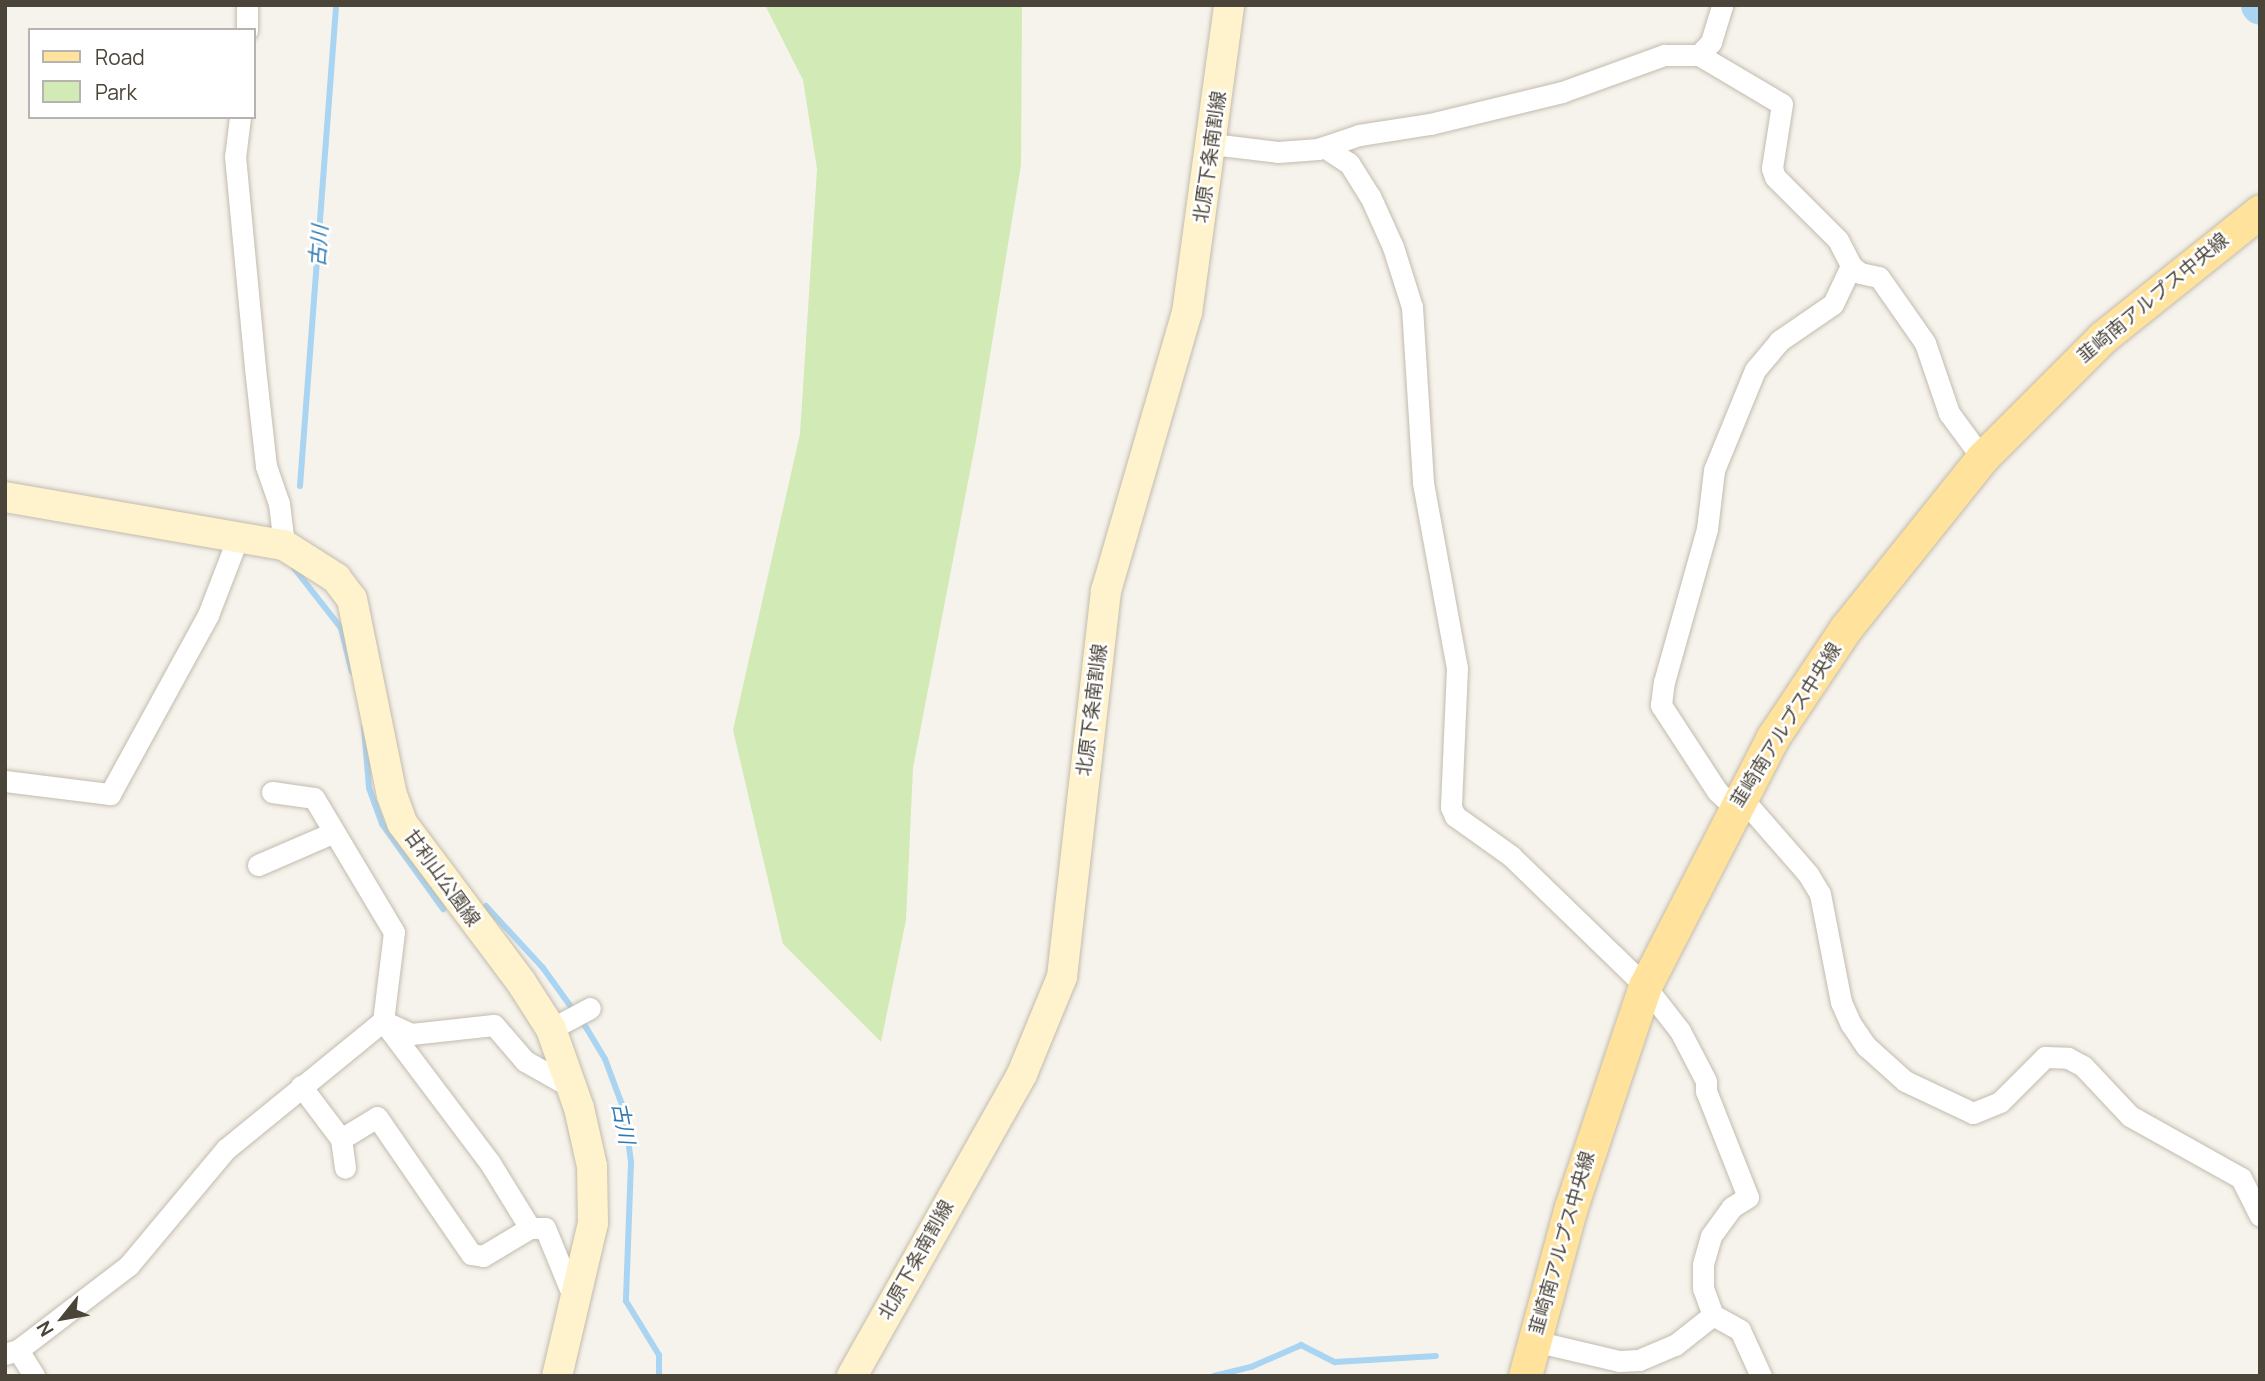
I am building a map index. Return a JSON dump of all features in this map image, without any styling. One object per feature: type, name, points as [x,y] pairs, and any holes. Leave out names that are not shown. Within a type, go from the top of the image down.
[{"type":"main road","name":"北原下条南割線","points":[[852,1376],[1022,1074],[1062,977],[1106,591],[1187,313],[1229,5]]},
{"type":"main road","name":"韮崎南アルプス中央線","points":[[1525,1376],[1612,1075],[1646,986],[1737,802],[1846,628],[1982,458],[2103,337],[2260,211]]},
{"type":"main road","name":"甘利山公園線","points":[[5,497],[237,540],[284,545],[337,578],[352,598],[392,795],[402,823],[521,982],[558,1025],[592,1166],[593,1223],[557,1376]]},
{"type":"street","points":[[247,5],[247,28]]},
{"type":"street","points":[[1699,55],[1711,42],[1722,5]]},
{"type":"street","points":[[1212,144],[1278,152],[1324,147],[1359,135],[1430,124],[1562,92],[1664,55],[1699,55],[1782,104],[1772,168],[1775,177],[1838,240],[1851,266],[1860,273],[1879,277],[1925,343],[1949,413],[1982,458]]},
{"type":"street","points":[[240,119],[235,156],[255,368],[266,466],[279,503],[284,545]]},
{"type":"street","points":[[1324,147],[1349,163],[1370,196],[1394,247],[1412,307],[1423,483],[1457,668],[1451,807],[1455,816],[1511,856],[1646,986],[1680,1031],[1706,1081],[1706,1091],[1748,1197],[1721,1220],[1703,1264],[1703,1288],[1713,1315],[1740,1331],[1761,1376]]},
{"type":"street","points":[[1851,266],[1833,304],[1779,341],[1755,370],[1714,470],[1707,529],[1664,682],[1661,705],[1717,791],[1737,802],[1808,874],[1820,894],[1842,1002],[1851,1024],[1866,1046],[1905,1080],[1973,1114],[2000,1102],[2045,1058],[2068,1058],[2083,1066],[2130,1116],[2241,1178],[2260,1216]]},
{"type":"street","points":[[5,781],[110,794],[208,615],[237,540]]},
{"type":"street","points":[[272,792],[314,798],[332,833],[394,932],[383,1021],[490,1163],[530,1228]]},
{"type":"street","points":[[258,866],[332,833]]},
{"type":"street","points":[[558,1025],[590,1008]]},
{"type":"street","points":[[34,1376],[12,1352],[129,1265],[226,1149],[383,1021]]},
{"type":"street","points":[[383,1021],[411,1034],[494,1025],[524,1061],[573,1088]]},
{"type":"street","points":[[302,1086],[341,1139],[345,1168]]},
{"type":"street","points":[[341,1139],[377,1117],[471,1254],[483,1256],[530,1228],[545,1228],[576,1302]]},
{"type":"street","points":[[1534,1341],[1619,1361],[1639,1360],[1675,1345],[1713,1315]]},
{"type":"green space","points":[[765,5],[1022,5],[1021,165],[977,435],[913,768],[906,920],[881,1042],[783,944],[733,730],[800,434],[817,169],[803,80]]},
{"type":"waterway","name":"古川","points":[[300,486],[336,5]]},
{"type":"waterway","name":"古川","points":[[294,568],[341,628],[352,672]]},
{"type":"waterway","name":"古川","points":[[364,727],[369,788],[382,824],[443,909]]},
{"type":"waterway","name":"古川","points":[[486,906],[543,968],[587,1029],[605,1059],[624,1110],[631,1162],[626,1301],[659,1355],[659,1376]]},
{"type":"waterway","name":"古川","points":[[1214,1376],[1251,1367],[1301,1345],[1335,1362],[1436,1356]]}]
